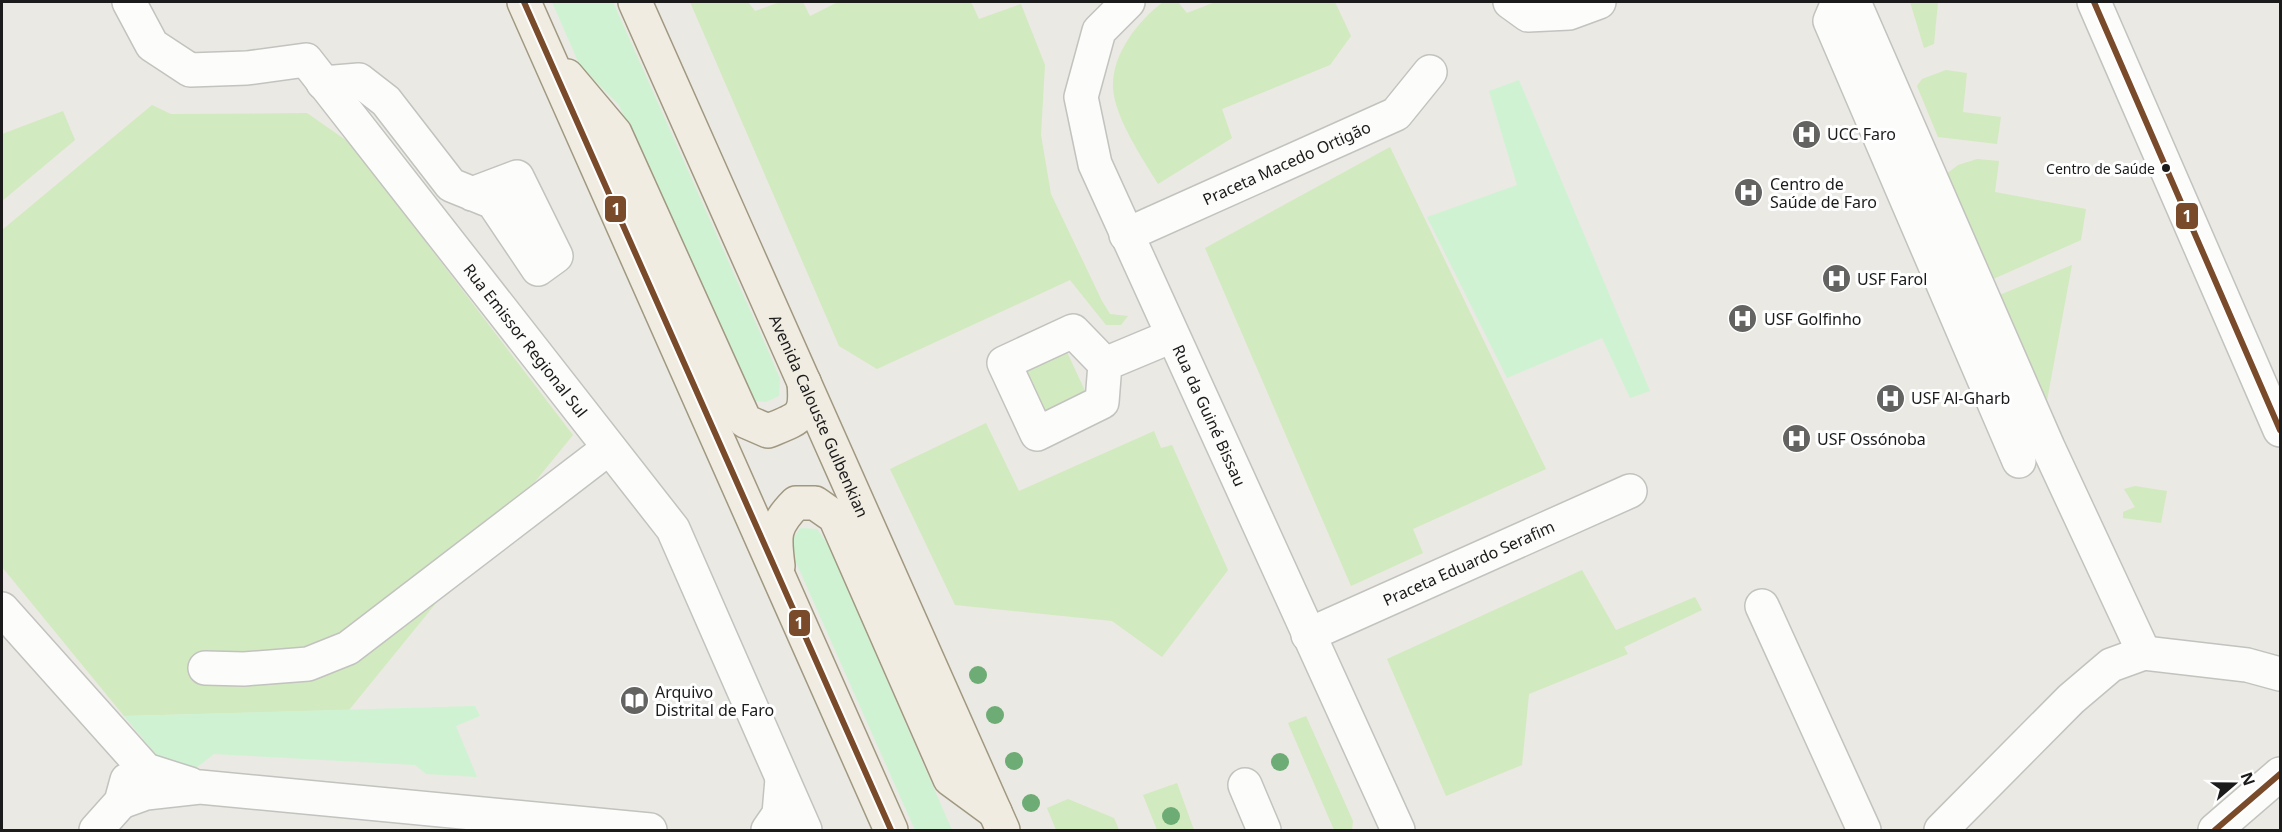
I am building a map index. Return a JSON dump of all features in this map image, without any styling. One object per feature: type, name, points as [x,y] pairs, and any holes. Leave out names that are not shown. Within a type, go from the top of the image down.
[{"type":"main road","points":[[524,2],[891,831]]},
{"type":"main road","name":"Avenida Calouste Gulbenkian","points":[[635,2],[1000,822]]},
{"type":"main road","points":[[544,48],[615,133],[745,421],[768,430],[798,419],[806,406],[804,382]]},
{"type":"main road","points":[[780,581],[774,536],[782,517],[796,503],[815,503],[836,517],[950,779],[1000,822]]},
{"type":"street","name":"Rua Emissor Regional Sul","points":[[129,2],[152,45],[190,70],[247,68],[306,60],[673,529],[805,831]]},
{"type":"street","name":"Rua da Guiné Bissau","points":[[1128,2],[1099,31],[1081,97],[1095,164],[1398,831]]},
{"type":"street","points":[[1510,2],[1528,15],[1569,13],[1599,2]]},
{"type":"street","points":[[1838,2],[1830,21],[2019,461]]},
{"type":"street","points":[[1854,2],[2048,447],[2144,653]]},
{"type":"street","points":[[2094,2],[2280,430]]},
{"type":"street","name":"Praceta Macedo Ortigão","points":[[1126,235],[1396,114],[1430,72]]},
{"type":"street","points":[[323,83],[359,80],[386,101],[451,186],[472,194]]},
{"type":"street","points":[[1105,364],[1172,336]]},
{"type":"street","points":[[205,668],[244,669],[308,664],[348,648],[609,448]]},
{"type":"street","name":"Praceta Eduardo Serafim","points":[[1308,635],[1630,491]]},
{"type":"street","points":[[1762,606],[1864,831]]},
{"type":"street","points":[[2,609],[146,770],[200,787],[650,831]]},
{"type":"street","points":[[1941,831],[2071,699],[2110,665],[2144,653],[2247,665],[2280,674]]},
{"type":"street","points":[[96,831],[121,802],[130,770],[112,731]]},
{"type":"street","points":[[2215,831],[2280,774]]},
{"type":"street","points":[[768,831],[779,814],[783,779]]},
{"type":"street","points":[[1245,785],[1264,831]]},
{"type":"street","points":[[121,802],[146,793],[200,787]]},
{"type":"green space","points":[[552,2],[613,2],[770,355],[780,379],[779,396],[766,402],[753,401],[743,389],[619,105],[580,66]]},
{"type":"green space","points":[[690,2],[748,2],[755,11],[780,2],[803,2],[810,16],[838,2],[971,2],[979,19],[1021,4],[1045,65],[1041,135],[1051,194],[1110,314],[1128,316],[1121,325],[1106,325],[1070,280],[877,369],[839,346]]},
{"type":"green space","points":[[1163,2],[1178,2],[1187,13],[1215,2],[1335,2],[1351,36],[1330,65],[1222,109],[1232,138],[1158,184],[1124,124],[1118,111],[1113,87],[1117,62],[1128,39],[1144,19]]},
{"type":"green space","points":[[1910,2],[1938,2],[1934,44],[1924,48]]},
{"type":"green space","points":[[1946,70],[1967,73],[1963,112],[2001,117],[1997,144],[1938,137],[1917,86],[1922,79]]},
{"type":"green space","points":[[1519,80],[1650,391],[1630,398],[1602,338],[1507,378],[1427,217],[1517,185],[1489,91]]},
{"type":"green space","points":[[152,105],[171,114],[307,113],[350,143],[573,435],[349,710],[124,716],[2,567],[2,230]]},
{"type":"green space","points":[[63,111],[75,140],[2,201],[2,134]]},
{"type":"green space","points":[[1390,147],[1546,469],[1413,529],[1423,553],[1351,586],[1205,248]]},
{"type":"green space","points":[[1977,159],[1999,161],[1995,192],[2086,209],[2081,240],[1991,280],[1945,175],[1958,165]]},
{"type":"green space","points":[[2072,265],[2046,406],[1997,296]]},
{"type":"green space","points":[[1066,350],[1086,393],[1043,413],[1023,370]]},
{"type":"green space","points":[[986,423],[1019,491],[1154,431],[1161,448],[1172,445],[1228,570],[1162,657],[1112,621],[955,605],[890,469]]},
{"type":"green space","points":[[2135,486],[2167,491],[2161,523],[2123,518],[2123,512],[2135,507],[2124,489]]},
{"type":"green space","points":[[801,528],[817,529],[828,545],[952,830],[915,830],[795,560],[793,542]]},
{"type":"green space","points":[[1582,570],[1616,630],[1695,597],[1702,610],[1624,647],[1628,654],[1529,694],[1522,765],[1446,796],[1387,659]]},
{"type":"green space","points":[[475,706],[480,716],[456,726],[477,777],[426,774],[415,765],[214,754],[192,771],[158,757],[124,716]]},
{"type":"green space","points":[[1306,716],[1353,821],[1352,830],[1334,830],[1288,723]]},
{"type":"green space","points":[[1177,783],[1194,830],[1157,830],[1143,795]]},
{"type":"green space","points":[[1068,799],[1114,818],[1119,830],[1056,830],[1047,808]]},
{"type":"transit line","name":"1","points":[[524,2],[891,830]]},
{"type":"transit line","name":"1","points":[[2094,2],[2280,430]]},
{"type":"transit line","name":"1","points":[[2215,830],[2280,774]]},
{"type":"place","name":"UCC Faro","points":[[1806,134]]},
{"type":"place","name":"Centro de Saúde","points":[[2166,168]]},
{"type":"place","name":"Centro de Saúde de Faro","points":[[1749,193]]},
{"type":"place","name":"USF Farol","points":[[1836,279]]},
{"type":"place","name":"USF Golfinho","points":[[1743,319]]},
{"type":"place","name":"USF Al-Gharb","points":[[1890,398]]},
{"type":"place","name":"USF Ossónoba","points":[[1796,439]]},
{"type":"place","name":"Arquivo Distrital de Faro","points":[[634,701]]}]
